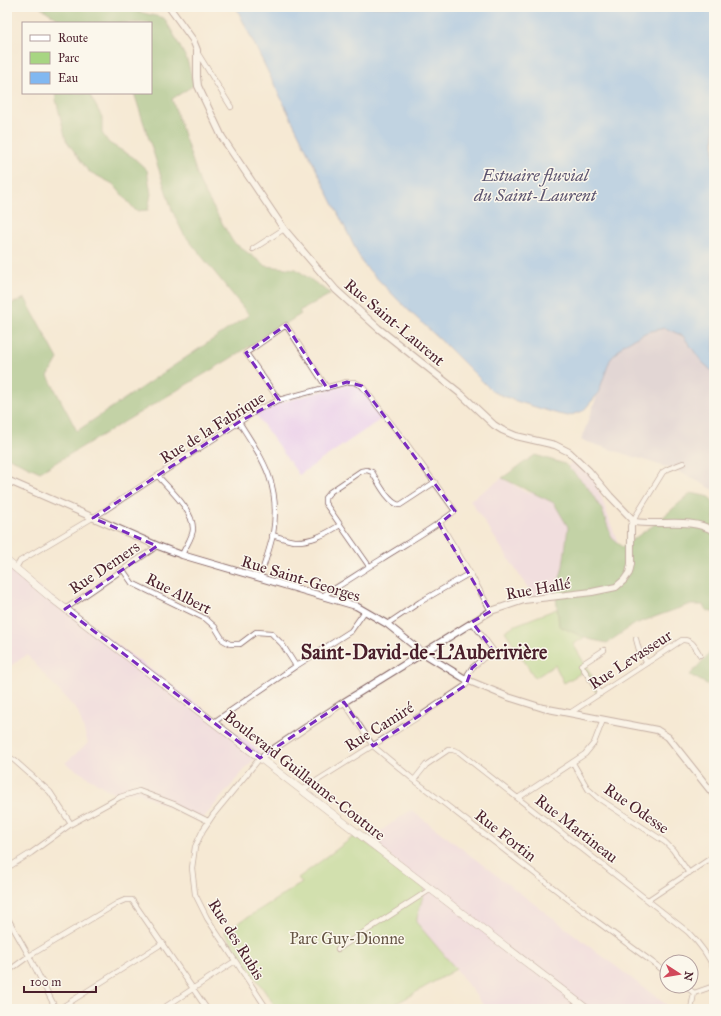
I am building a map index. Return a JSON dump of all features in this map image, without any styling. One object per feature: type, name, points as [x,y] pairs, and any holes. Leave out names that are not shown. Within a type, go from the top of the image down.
[{"type":"main road","name":"Boulevard Guillaume-Couture","points":[[10,565],[65,609],[587,1009]]},
{"type":"street","name":"Rue Saint-Laurent","points":[[169,7],[190,34],[196,50],[197,82],[222,137],[284,228],[336,290],[378,328],[461,394],[484,417],[502,430],[526,439],[555,445],[569,452],[589,471],[610,496],[634,520]]},
{"type":"street","points":[[196,50],[231,108]]},
{"type":"street","points":[[253,249],[284,228]]},
{"type":"street","points":[[279,400],[246,353],[286,325],[328,388]]},
{"type":"street","name":"Rue de la Fabrique","points":[[10,565],[20,561],[93,518],[260,409],[279,400],[347,382],[354,382],[362,386],[435,482],[455,512],[440,523]]},
{"type":"street","points":[[239,422],[260,454],[269,473],[275,496],[275,515],[272,535],[260,578]]},
{"type":"street","name":"Rue Hallé","points":[[260,758],[344,702],[491,611],[524,600],[592,592],[616,587],[629,574],[631,564],[632,523],[663,472],[683,463]]},
{"type":"street","points":[[369,566],[325,503],[325,498],[330,492],[361,471],[366,470],[372,472],[390,500],[396,504],[400,504],[435,482]]},
{"type":"street","points":[[158,476],[182,504],[190,516],[193,530],[182,555]]},
{"type":"street","name":"Rue Saint-Georges","points":[[7,480],[182,555],[356,606],[387,624],[423,653],[467,680],[492,690],[527,703],[570,714],[648,727],[657,730],[668,737],[714,795]]},
{"type":"street","points":[[634,520],[635,522],[643,523],[688,522],[702,525],[714,531]]},
{"type":"street","points":[[322,596],[440,523],[491,611]]},
{"type":"street","points":[[272,535],[294,541],[308,540],[324,535],[340,525]]},
{"type":"street","name":"Rue Demers","points":[[65,609],[153,549],[156,545]]},
{"type":"street","name":"Rue Albert","points":[[123,570],[132,583],[206,619],[215,627],[223,640],[230,644],[240,644],[256,632],[271,633],[282,644],[296,666]]},
{"type":"street","points":[[387,624],[420,602],[470,573]]},
{"type":"street","points":[[214,722],[296,666],[351,631],[365,611]]},
{"type":"street","name":"Rue Camiré","points":[[302,790],[466,685],[468,674],[472,668],[493,650],[472,622]]},
{"type":"street","points":[[636,639],[639,650],[647,663]]},
{"type":"street","name":"Rue Levasseur","points":[[570,714],[682,640],[692,643],[700,655]]},
{"type":"street","points":[[600,694],[580,665],[604,650]]},
{"type":"street","name":"Rue Fortin","points":[[344,702],[372,746],[595,920],[659,967]]},
{"type":"street","points":[[518,798],[585,754],[594,743],[603,720]]},
{"type":"street","name":"Rue Martineau","points":[[414,780],[426,765],[448,750],[459,752],[688,932],[700,944],[711,961],[714,969]]},
{"type":"street","points":[[7,756],[14,760],[50,792],[71,824]]},
{"type":"street","name":"Rue des Rubis","points":[[260,758],[208,821],[195,847],[192,868],[195,894],[207,918],[267,1009]]},
{"type":"street","name":"Rue Odesse","points":[[573,763],[588,789],[598,798],[665,842],[673,850],[689,873]]},
{"type":"street","points":[[7,868],[31,853],[71,824],[120,797],[139,791],[174,804],[208,821]]},
{"type":"street","points":[[648,900],[714,856]]},
{"type":"street","points":[[338,949],[430,889]]},
{"type":"street","points":[[7,972],[29,956],[125,900],[132,900],[207,1009]]},
{"type":"street","points":[[7,917],[56,1009]]},
{"type":"street","points":[[59,1009],[163,943]]},
{"type":"street","points":[[162,1009],[235,962]]},
{"type":"street","points":[[699,991],[714,986]]},
{"type":"street","points":[[691,1009],[694,994]]},
{"type":"highlighted area","points":[[286,325],[327,388],[347,382],[362,386],[455,511],[439,524],[491,611],[472,622],[493,650],[472,668],[466,685],[373,746],[344,702],[260,758],[65,609],[157,546],[93,518],[239,422],[279,400],[246,353]]},
{"type":"shaded area","points":[[665,328],[683,336],[702,362],[714,373],[714,490],[678,471],[581,440],[610,360],[624,344],[647,332]]},
{"type":"shaded area","points":[[349,384],[362,386],[384,417],[299,475],[255,413],[282,402]]},
{"type":"shaded area","points":[[577,459],[593,475],[629,573],[624,580],[535,599],[470,500],[502,478],[529,494]]},
{"type":"shaded area","points":[[7,564],[260,752],[200,822],[139,793],[113,793],[65,763],[88,743],[78,712],[27,655],[7,668]]},
{"type":"shaded area","points":[[411,810],[672,1009],[486,1009],[456,969],[416,922],[425,888],[370,838]]},
{"type":"green space","points":[[40,7],[119,7],[164,18],[187,60],[194,85],[172,99],[201,186],[233,242],[266,266],[296,269],[331,294],[299,311],[301,314],[228,360],[40,472],[7,457],[7,306],[25,298],[58,359],[48,376],[77,431],[249,315],[183,233],[172,210],[134,94],[152,94],[152,22],[62,22]]},
{"type":"green space","points":[[55,94],[90,94],[102,117],[102,133],[109,143],[133,157],[147,170],[151,194],[148,210],[136,211],[113,184],[88,171],[66,140]]},
{"type":"green space","points":[[535,455],[565,464],[587,486],[602,510],[612,538],[622,547],[655,524],[691,493],[710,497],[714,505],[714,613],[706,610],[703,605],[688,605],[635,624],[607,643],[588,639],[559,626],[556,596],[563,566],[568,527],[554,503],[502,478]]},
{"type":"green space","points":[[582,599],[598,630],[573,644],[602,693],[598,695],[583,672],[564,683],[555,665],[535,678],[505,631],[513,626]]},
{"type":"green space","points":[[714,648],[714,688],[690,675]]},
{"type":"green space","name":"Parc Guy-Dionne","points":[[356,835],[425,888],[416,922],[456,969],[387,1009],[277,1009],[224,932],[302,883],[298,878]]},
{"type":"water","name":"Estuaire fluvial du Saint-Laurent","points":[[236,7],[714,7],[714,373],[702,362],[683,336],[665,328],[647,332],[624,344],[610,360],[598,394],[583,411],[568,416],[558,414],[493,392],[363,264]]},
{"type":"district","name":"Saint-David-de-L'Auberivière","points":[[424,652]]}]
